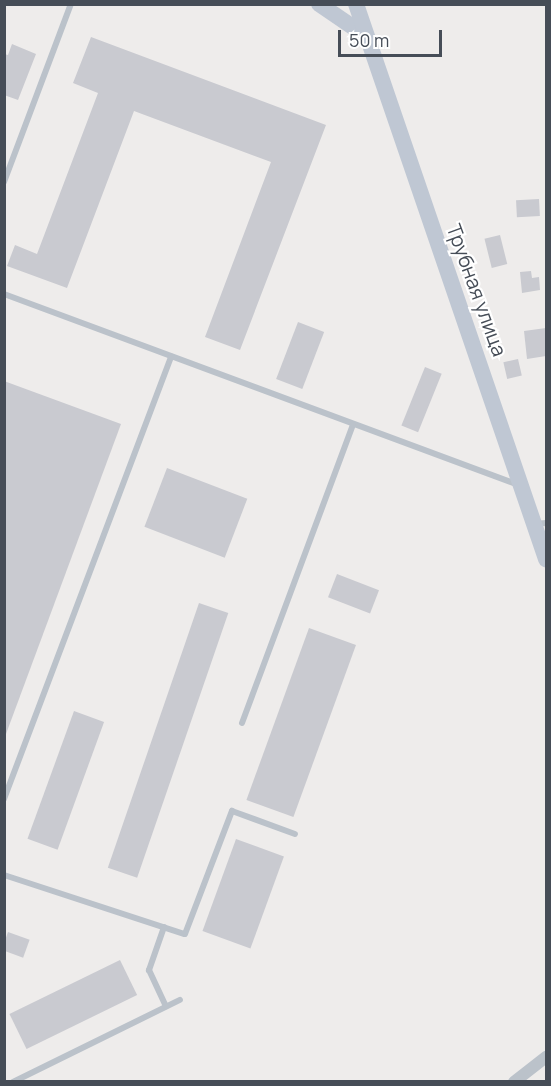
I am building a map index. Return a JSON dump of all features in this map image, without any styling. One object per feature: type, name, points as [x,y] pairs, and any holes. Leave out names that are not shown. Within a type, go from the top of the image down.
[{"type":"main road","points":[[319,4],[366,36]]},
{"type":"main road","name":"Трубная улица","points":[[356,4],[487,379],[520,485],[540,524],[546,559]]},
{"type":"street","points":[[514,1082],[546,1057]]},
{"type":"lane","points":[[4,182],[71,4]]},
{"type":"lane","points":[[4,294],[520,485]]},
{"type":"lane","points":[[4,799],[171,356]]},
{"type":"lane","points":[[242,723],[353,424]]},
{"type":"lane","points":[[4,875],[184,934],[232,811],[295,834]]},
{"type":"lane","points":[[164,927],[149,970],[166,1006]]},
{"type":"lane","points":[[13,1082],[180,1000]]},
{"type":"building","points":[[91,37],[326,125],[240,350],[205,337],[271,162],[134,111],[67,288],[7,266],[15,245],[37,254],[98,93],[73,83]]},
{"type":"building","points":[[12,44],[36,54],[18,100],[4,95],[4,54],[8,55]]},
{"type":"building","points":[[539,199],[540,216],[517,217],[516,200]]},
{"type":"building","points":[[500,235],[507,264],[492,268],[484,239]]},
{"type":"building","points":[[531,271],[532,278],[539,277],[540,290],[522,293],[520,272]]},
{"type":"building","points":[[298,322],[324,332],[302,389],[276,379]]},
{"type":"building","points":[[546,328],[546,356],[527,359],[524,331]]},
{"type":"building","points":[[518,359],[522,376],[507,379],[503,362]]},
{"type":"building","points":[[425,367],[442,374],[418,432],[401,425]]},
{"type":"building","points":[[4,381],[121,424],[6,734],[4,734]]},
{"type":"building","points":[[167,468],[247,499],[225,558],[144,527]]},
{"type":"building","points":[[337,574],[379,590],[370,613],[328,597]]},
{"type":"building","points":[[199,603],[228,613],[137,878],[108,868]]},
{"type":"building","points":[[309,628],[356,645],[293,817],[246,800]]},
{"type":"building","points":[[74,711],[104,722],[58,850],[27,839]]},
{"type":"building","points":[[236,839],[284,856],[250,949],[202,931]]},
{"type":"building","points":[[8,932],[30,940],[23,958],[4,951]]},
{"type":"building","points":[[120,960],[137,995],[27,1049],[9,1014]]}]
